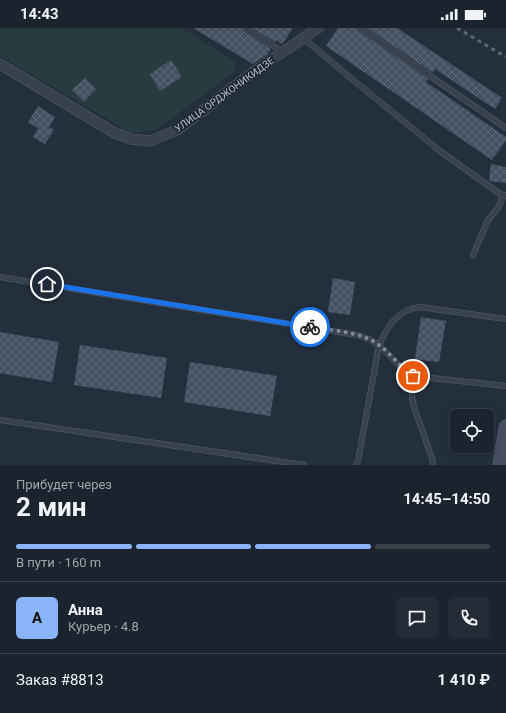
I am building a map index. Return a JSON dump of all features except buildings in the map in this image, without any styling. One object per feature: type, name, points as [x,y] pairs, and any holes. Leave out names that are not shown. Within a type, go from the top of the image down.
[{"type":"street","name":"УЛИЦА ОРДЖОНИКИДЗЕ","points":[[0,64],[113,132],[131,139],[150,141],[177,130],[318,28]]},
{"type":"street","points":[[500,465],[506,430]]},
{"type":"lane","points":[[245,28],[283,52]]},
{"type":"lane","points":[[360,28],[506,128]]},
{"type":"lane","points":[[303,38],[440,151],[505,196],[498,208],[488,220],[473,255]]},
{"type":"lane","points":[[0,277],[357,335],[369,339],[379,345],[400,366],[413,376],[506,386]]},
{"type":"lane","points":[[356,465],[358,461],[379,345],[391,323],[405,311],[420,307],[506,319]]},
{"type":"lane","points":[[413,376],[412,398],[414,407],[432,458],[433,465]]},
{"type":"lane","points":[[0,420],[304,465]]},
{"type":"green space","points":[[0,28],[182,28],[235,62],[235,71],[156,130],[131,133],[0,56]]},
{"type":"railway","points":[[457,28],[506,57]]},
{"type":"way so far","points":[[310,327],[357,335],[369,339],[379,345],[400,366],[413,376]]},
{"type":"route","points":[[47,284],[310,327]]}]
